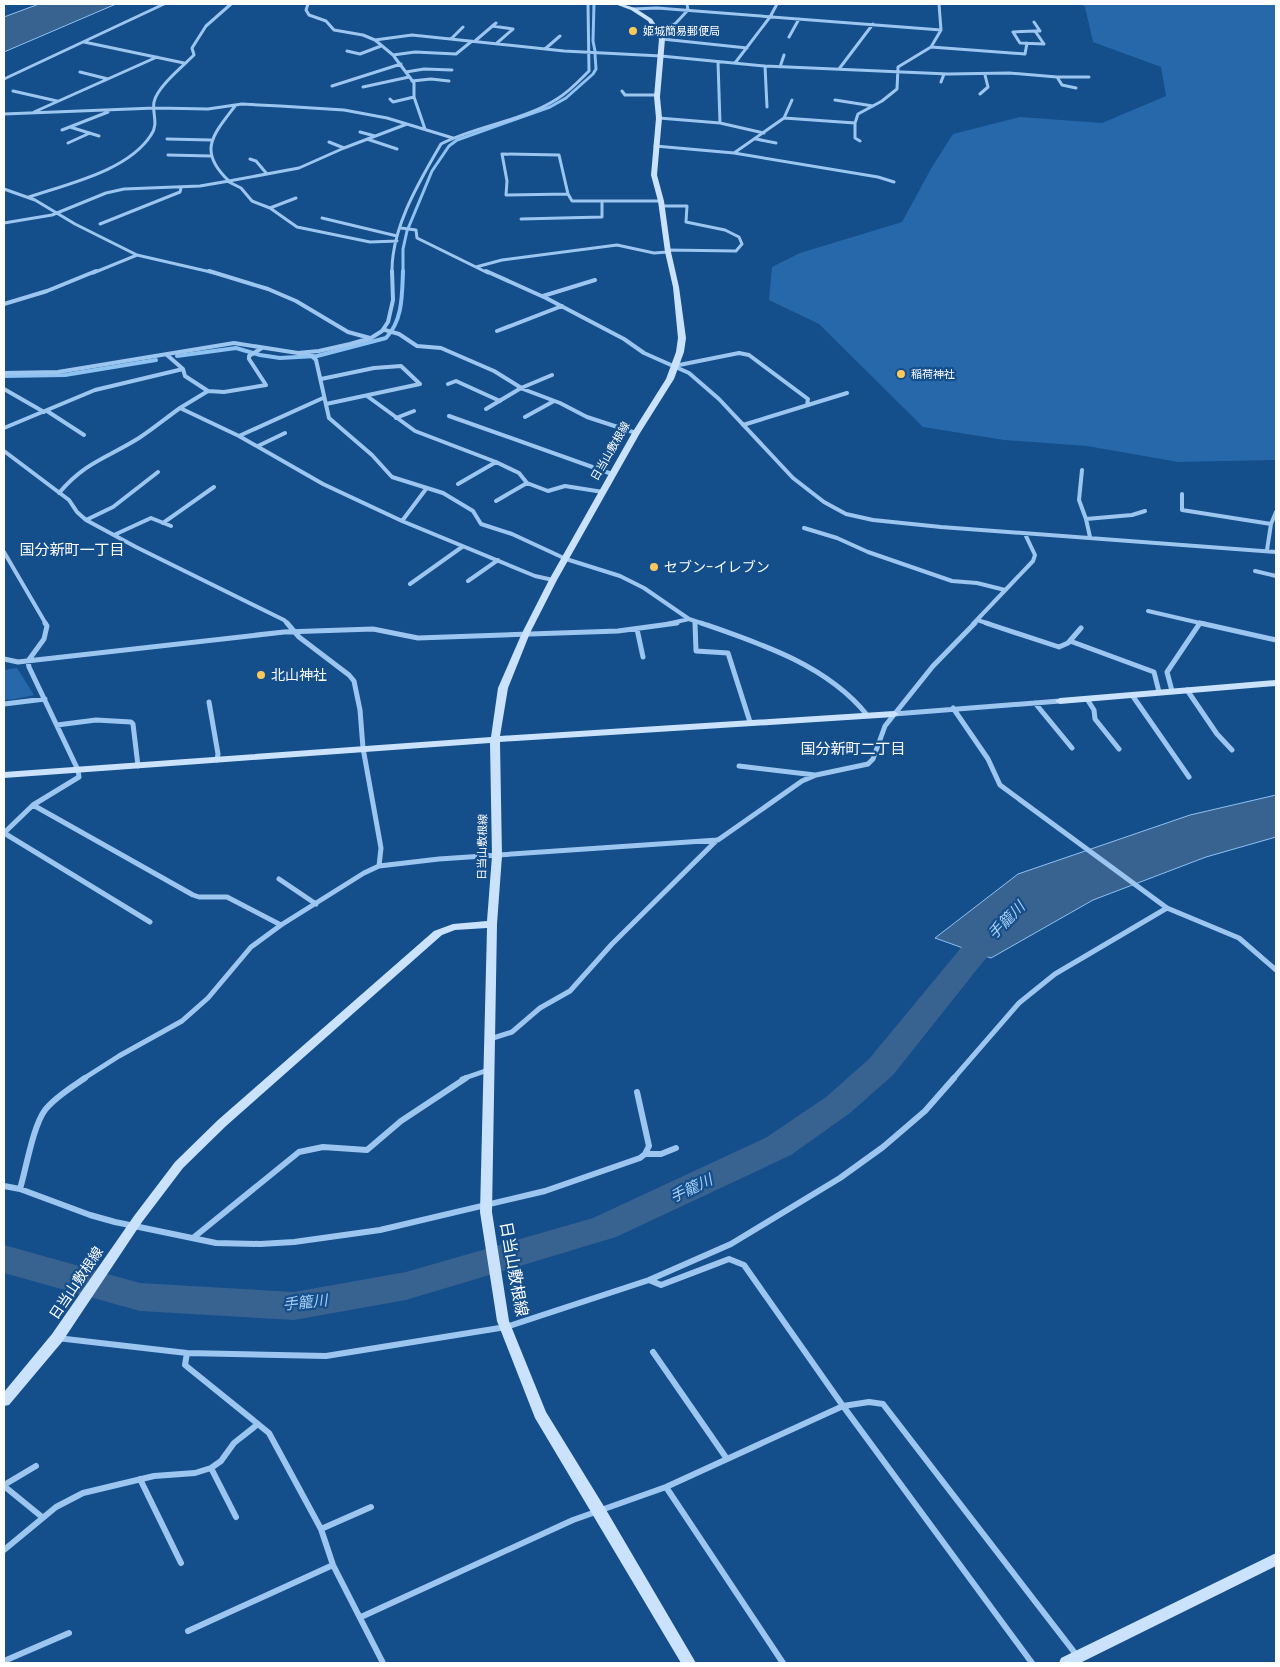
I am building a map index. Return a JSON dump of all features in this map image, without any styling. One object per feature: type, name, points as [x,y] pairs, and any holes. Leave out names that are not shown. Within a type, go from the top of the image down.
[{"type":"main road","points":[[618,4],[633,9],[650,20],[662,39]]},
{"type":"main road","name":"日当山敷根線","points":[[662,39],[657,95],[659,118],[655,146],[654,175],[676,287],[682,338],[680,352],[670,379],[636,432],[566,560],[553,580],[526,632],[503,688],[495,740],[497,856],[492,924],[486,1209],[504,1324],[540,1414],[689,1663]]},
{"type":"main road","points":[[1060,701],[1276,683]]},
{"type":"main road","points":[[4,775],[363,748],[894,714]]},
{"type":"main road","name":"日当山敷根線","points":[[4,1401],[59,1335],[160,1187],[201,1143],[438,933],[453,928],[492,924]]},
{"type":"main road","points":[[1072,1660],[1276,1559]]},
{"type":"street","points":[[4,79],[164,4]]},
{"type":"street","points":[[28,198],[90,177],[128,159],[151,136],[156,125],[154,102],[159,91],[184,63],[194,55],[192,48],[206,26],[231,4]]},
{"type":"street","points":[[308,4],[306,10],[309,15],[326,21],[334,30],[363,35],[376,40],[412,35],[545,49],[661,56],[780,67],[944,74],[985,75],[1009,73],[1089,78]]},
{"type":"street","points":[[4,373],[58,372],[234,343],[252,344],[260,349],[308,352],[371,338],[387,330],[393,304],[393,253],[397,236],[403,228],[441,144],[453,138],[532,112],[557,100],[589,71],[588,4]]},
{"type":"street","points":[[687,4],[688,10]]},
{"type":"street","points":[[735,63],[770,17],[776,4]]},
{"type":"street","points":[[860,141],[855,138],[855,123],[858,114],[874,106],[897,89],[898,66],[931,47],[941,30],[940,4]]},
{"type":"street","points":[[633,9],[688,10],[941,30]]},
{"type":"street","points":[[656,30],[675,24],[688,10]]},
{"type":"street","points":[[789,37],[799,19]]},
{"type":"street","points":[[1034,22],[1040,32],[1035,31],[1012,32],[1020,43],[1044,44],[1035,31]]},
{"type":"street","points":[[393,56],[415,52],[456,54],[496,23]]},
{"type":"street","points":[[839,69],[874,24]]},
{"type":"street","points":[[451,39],[463,26]]},
{"type":"street","points":[[492,26],[513,28],[497,43]]},
{"type":"street","points":[[545,49],[560,36]]},
{"type":"street","points":[[662,39],[747,48]]},
{"type":"street","points":[[376,40],[401,64],[412,81],[414,97],[426,129]]},
{"type":"street","points":[[84,42],[184,63]]},
{"type":"street","points":[[931,47],[1025,54],[1026,43]]},
{"type":"street","points":[[347,51],[359,55],[381,46]]},
{"type":"street","points":[[780,67],[784,55]]},
{"type":"street","points":[[30,113],[157,58]]},
{"type":"street","points":[[718,62],[720,123]]},
{"type":"street","points":[[332,86],[401,64]]},
{"type":"street","points":[[765,66],[767,107]]},
{"type":"street","points":[[406,72],[424,69],[452,70]]},
{"type":"street","points":[[80,72],[108,79]]},
{"type":"street","points":[[940,82],[944,74]]},
{"type":"street","points":[[980,94],[988,87],[985,75]]},
{"type":"street","points":[[363,87],[409,77]]},
{"type":"street","points":[[1058,77],[1062,85],[1076,88]]},
{"type":"street","points":[[412,81],[430,79],[449,81]]},
{"type":"street","points":[[14,91],[57,101]]},
{"type":"street","points":[[622,91],[625,95],[657,95]]},
{"type":"street","points":[[390,99],[393,102],[414,97]]},
{"type":"street","points":[[734,153],[784,118],[792,100]]},
{"type":"street","points":[[836,100],[874,106]]},
{"type":"street","points":[[4,114],[155,108],[208,109],[242,104],[344,110],[387,118],[453,138]]},
{"type":"street","points":[[235,106],[211,140],[211,156],[215,166],[252,201],[270,208],[297,227],[370,242],[397,241]]},
{"type":"street","points":[[62,130],[113,110]]},
{"type":"street","points":[[659,118],[720,123],[764,133]]},
{"type":"street","points":[[784,118],[855,123]]},
{"type":"street","points":[[4,223],[57,213],[106,193],[124,189],[181,188],[299,168],[344,148],[408,124]]},
{"type":"street","points":[[70,127],[99,136]]},
{"type":"street","points":[[360,132],[376,136]]},
{"type":"street","points":[[68,143],[90,133]]},
{"type":"street","points":[[367,139],[397,149]]},
{"type":"street","points":[[756,139],[776,143]]},
{"type":"street","points":[[167,140],[211,140]]},
{"type":"street","points":[[329,142],[344,148]]},
{"type":"street","points":[[655,146],[734,153],[878,177],[894,182]]},
{"type":"street","points":[[476,267],[502,260],[617,245],[654,252],[736,251],[742,244],[740,237],[725,230],[686,222],[687,206],[572,201],[568,194],[559,154],[502,154],[508,181],[506,195],[568,194]]},
{"type":"street","points":[[168,155],[211,156]]},
{"type":"street","points":[[250,159],[256,161],[267,174]]},
{"type":"street","points":[[100,224],[180,192],[181,188]]},
{"type":"street","points":[[4,189],[28,198],[137,255],[221,274],[268,289],[296,302],[348,332],[371,338]]},
{"type":"street","points":[[270,208],[296,198]]},
{"type":"street","points":[[521,219],[602,217],[602,202]]},
{"type":"street","points":[[322,218],[397,236]]},
{"type":"street","points":[[344,222],[349,219]]},
{"type":"street","points":[[403,228],[416,230],[417,238],[562,306],[624,338],[644,353],[674,366],[700,381],[794,478],[824,502],[846,514],[873,520],[1025,534],[1090,537],[1276,552]]},
{"type":"street","points":[[4,304],[47,291],[137,255]]},
{"type":"street","points":[[543,297],[595,280]]},
{"type":"street","points":[[497,331],[562,306]]},
{"type":"street","points":[[387,330],[399,334],[416,346],[441,348],[494,371],[521,388],[587,417],[636,432]]},
{"type":"street","points":[[168,355],[183,369],[185,376],[208,391],[224,392],[266,385],[249,356],[260,349]]},
{"type":"street","points":[[308,352],[316,360],[329,418],[372,455],[392,477],[443,493],[473,511],[481,524],[512,534],[566,560],[593,566],[632,582],[692,620],[760,644],[799,663],[837,687],[859,705],[867,715]]},
{"type":"street","points":[[674,366],[739,354],[749,355],[808,399],[807,405]]},
{"type":"street","points":[[321,379],[374,368],[402,366],[420,384],[326,404]]},
{"type":"street","points":[[4,428],[95,390],[183,369]]},
{"type":"street","points":[[486,409],[521,388],[552,375]]},
{"type":"street","points":[[448,384],[456,381],[500,401]]},
{"type":"street","points":[[4,389],[84,435]]},
{"type":"street","points":[[59,493],[70,480],[88,465],[138,438],[208,391]]},
{"type":"street","points":[[742,425],[847,393]]},
{"type":"street","points":[[367,396],[415,431],[496,462],[519,474],[527,483],[548,491],[565,486],[602,492]]},
{"type":"street","points":[[240,436],[323,398]]},
{"type":"street","points":[[525,417],[554,401]]},
{"type":"street","points":[[180,408],[240,436],[323,484],[402,521],[535,576],[553,580]]},
{"type":"street","points":[[396,418],[414,411]]},
{"type":"street","points":[[449,416],[612,474]]},
{"type":"street","points":[[258,446],[284,433]]},
{"type":"street","points":[[4,450],[69,500],[77,512],[86,520],[284,620],[295,632],[354,681],[360,710],[363,748],[381,848],[379,866]]},
{"type":"street","points":[[458,484],[496,462]]},
{"type":"street","points":[[1082,470],[1082,481],[1078,493],[1079,507],[1086,519],[1090,537]]},
{"type":"street","points":[[86,520],[113,507],[158,472]]},
{"type":"street","points":[[496,501],[527,483]]},
{"type":"street","points":[[163,522],[214,487]]},
{"type":"street","points":[[402,521],[426,489]]},
{"type":"street","points":[[1182,494],[1182,510],[1271,524]]},
{"type":"street","points":[[1086,519],[1132,515],[1145,511]]},
{"type":"street","points":[[1267,550],[1271,524],[1276,512]]},
{"type":"street","points":[[114,535],[152,518],[171,526]]},
{"type":"street","points":[[804,528],[837,538],[868,552],[952,581],[977,583],[1005,590]]},
{"type":"street","points":[[490,1040],[512,1032],[540,1008],[570,991],[612,944],[718,840],[802,781],[868,764],[873,759],[885,726],[894,714],[933,666],[1028,566],[1034,555],[1025,534]]},
{"type":"street","points":[[410,584],[462,547]]},
{"type":"street","points":[[4,552],[47,626],[44,639],[28,661],[29,667],[78,770],[79,777],[33,805],[4,833],[150,922]]},
{"type":"street","points":[[468,581],[498,560]]},
{"type":"street","points":[[1254,571],[1276,576]]},
{"type":"street","points":[[1148,611],[1276,640]]},
{"type":"street","points":[[4,659],[14,662],[28,661],[140,647],[181,645],[295,632],[373,629],[418,638],[526,632],[637,630],[692,620]]},
{"type":"street","points":[[692,620],[696,652],[728,653],[750,722]]},
{"type":"street","points":[[977,620],[1059,647],[1070,641],[1081,628]]},
{"type":"street","points":[[1172,691],[1168,672],[1200,623]]},
{"type":"street","points":[[637,630],[643,657]]},
{"type":"street","points":[[1070,641],[1154,672],[1159,692]]},
{"type":"street","points":[[1187,690],[1217,734],[1232,750]]},
{"type":"street","points":[[1132,695],[1189,777]]},
{"type":"street","points":[[4,704],[45,699]]},
{"type":"street","points":[[1087,699],[1094,710],[1096,719],[1119,749]]},
{"type":"street","points":[[894,714],[1060,701]]},
{"type":"street","points":[[208,702],[218,754],[216,760]]},
{"type":"street","points":[[1036,703],[1072,748]]},
{"type":"street","points":[[953,708],[988,758],[1000,785],[1167,908],[1239,938],[1276,970]]},
{"type":"street","points":[[57,725],[96,720],[131,722],[134,724],[138,766]]},
{"type":"street","points":[[739,766],[816,776]]},
{"type":"street","points":[[33,805],[193,895],[199,897],[227,897],[281,925]]},
{"type":"street","points":[[20,1189],[38,1124],[45,1110],[71,1087],[118,1056],[187,1018],[208,998],[251,947],[281,925],[364,873],[379,866],[439,859],[718,840]]},
{"type":"street","points":[[279,879],[316,904]]},
{"type":"street","points":[[59,1335],[187,1353],[326,1356],[504,1324],[649,1280],[731,1244],[840,1178],[883,1147],[925,1112],[1019,1003],[1031,993],[1055,974],[1167,908]]},
{"type":"street","points":[[194,1238],[299,1152],[323,1147],[367,1150],[401,1122],[460,1080],[488,1070]]},
{"type":"street","points":[[4,1186],[20,1189],[90,1216],[225,1243],[260,1244],[294,1242],[380,1230],[486,1209],[640,1158],[645,1154],[649,1146],[637,1092]]},
{"type":"street","points":[[645,1154],[652,1156],[666,1154],[676,1148]]},
{"type":"street","points":[[649,1280],[661,1285],[730,1259],[744,1265],[842,1406],[1032,1663]]},
{"type":"street","points":[[653,1352],[727,1458]]},
{"type":"street","points":[[187,1353],[185,1365],[269,1433],[321,1529],[333,1565],[362,1617],[383,1663]]},
{"type":"street","points":[[362,1617],[573,1520],[666,1487],[842,1406],[869,1402],[883,1404],[1072,1660]]},
{"type":"street","points":[[4,1550],[42,1517],[64,1502],[83,1493],[160,1475],[195,1473],[211,1468],[221,1461],[234,1443],[258,1424]]},
{"type":"street","points":[[36,1466],[4,1486],[42,1517]]},
{"type":"street","points":[[211,1468],[236,1518]]},
{"type":"street","points":[[140,1479],[181,1563]]},
{"type":"street","points":[[666,1487],[783,1663]]},
{"type":"street","points":[[321,1529],[371,1507]]},
{"type":"street","points":[[188,1631],[333,1565]]},
{"type":"street","points":[[4,1661],[68,1633]]},
{"type":"shaded area","points":[[1080,4],[1276,4],[1276,460],[1178,462],[1087,446],[1004,440],[923,427],[819,324],[769,300],[772,267],[800,253],[902,222],[932,167],[953,134],[1020,117],[1102,123],[1166,96],[1161,67],[1093,42],[1085,7]]},
{"type":"shaded area","points":[[17,668],[34,695],[4,700],[4,670]]},
{"type":"water","points":[[39,4],[116,4],[4,52],[4,17]]},
{"type":"water","points":[[1276,795],[1276,837],[1206,857],[1093,900],[991,958],[935,938],[1018,874],[1190,815]]},
{"type":"waterway","points":[[594,4],[593,41],[595,51]]},
{"type":"waterway","points":[[403,271],[403,249],[407,231],[432,171],[449,146],[457,140],[550,107],[566,98],[593,74],[596,69],[595,54]]},
{"type":"waterway","points":[[177,356],[236,348],[260,355],[280,358],[317,356],[386,338],[392,331],[399,315],[403,271]]},
{"type":"waterway","points":[[4,376],[65,375],[156,360]]},
{"type":"waterway","name":"手籠川","points":[[4,1259],[140,1297],[294,1306],[406,1286],[604,1228],[779,1146],[838,1105],[881,1067],[971,956],[1002,924]]},
{"type":"place","name":"姫城簡易郵便局","points":[[633,31]]},
{"type":"place","name":"稲荷神社","points":[[901,374]]},
{"type":"place","name":"セブン-イレブン","points":[[654,567]]},
{"type":"place","name":"北山神社","points":[[261,675]]},
{"type":"district","name":"国分新町一丁目","points":[[72,549]]},
{"type":"district","name":"国分新町二丁目","points":[[853,748]]}]
